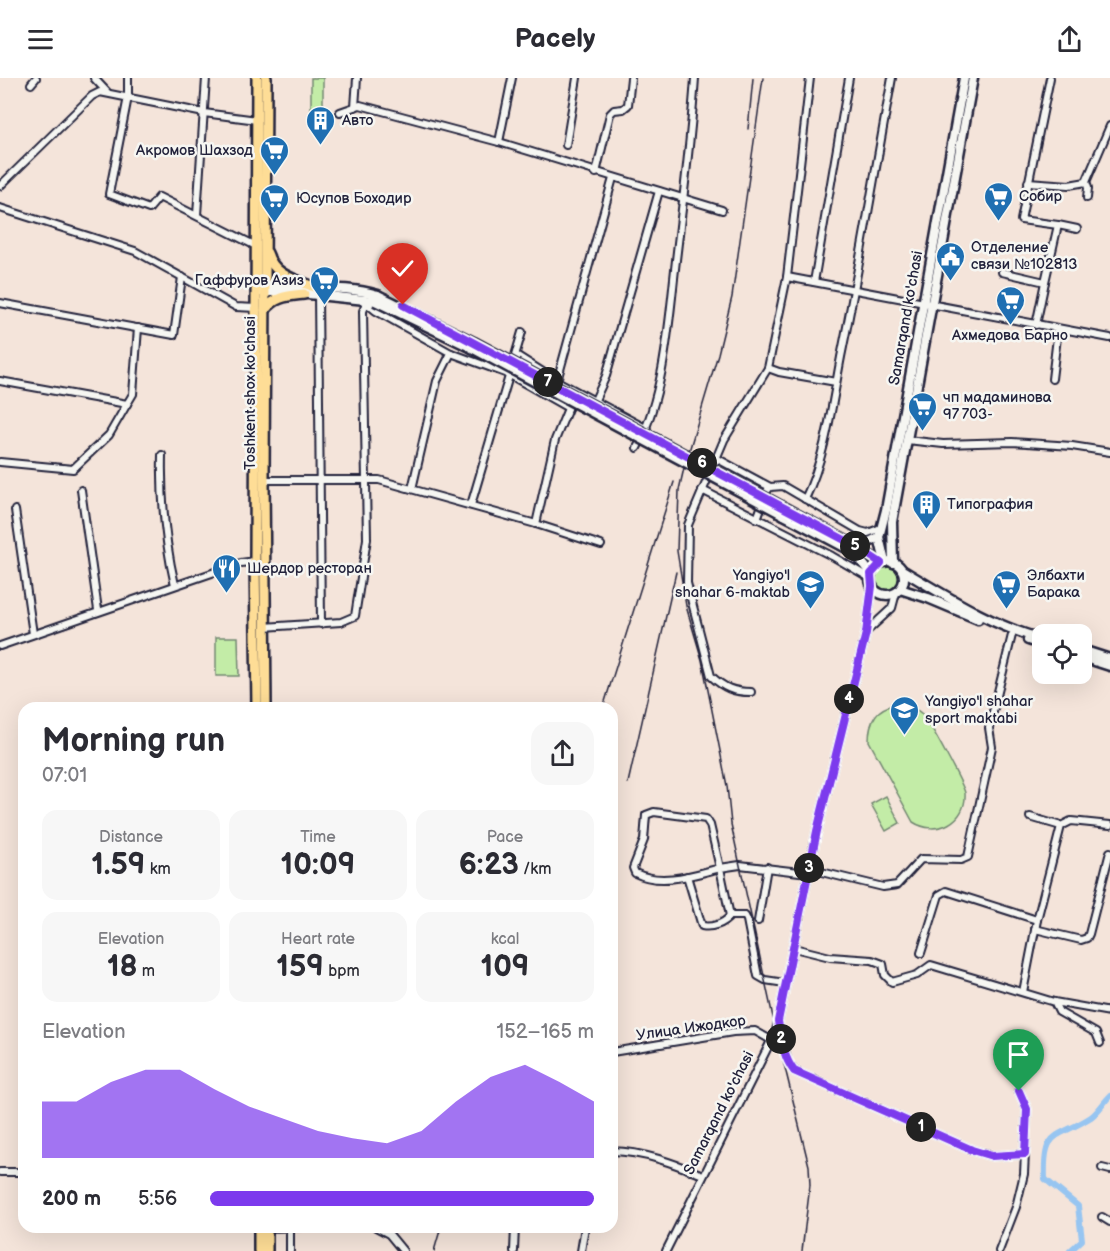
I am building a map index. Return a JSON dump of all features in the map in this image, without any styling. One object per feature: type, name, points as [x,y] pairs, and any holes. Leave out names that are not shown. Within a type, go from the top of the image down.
[{"type":"main road","name":"Toshkent shox ko'chasi","points":[[257,78],[257,120],[261,148]]},
{"type":"main road","name":"Toshkent shox ko'chasi","points":[[266,78],[261,148],[266,702]]},
{"type":"main road","name":"Samarqand ko'chasi","points":[[886,563],[964,78]]},
{"type":"main road","name":"Samarqand ko'chasi","points":[[886,563],[880,533],[973,78]]},
{"type":"main road","points":[[261,248],[280,273],[316,290]]},
{"type":"main road","points":[[261,288],[289,287],[377,298],[786,512],[902,570],[956,602],[1016,631],[1032,636]]},
{"type":"main road","points":[[261,288],[304,294]]},
{"type":"main road","points":[[261,309],[279,298],[316,290]]},
{"type":"main road","name":"Toshkent shox ko'chasi","points":[[257,702],[255,561],[261,309]]},
{"type":"main road","points":[[786,512],[854,552],[880,594],[885,595],[898,591],[938,602],[1032,642]]},
{"type":"main road","points":[[854,545],[867,543],[880,533]]},
{"type":"main road","points":[[871,579],[886,563]]},
{"type":"main road","points":[[898,591],[904,580],[902,570]]},
{"type":"main road","points":[[1092,655],[1106,661]]},
{"type":"main road","points":[[259,1251],[264,1233]]},
{"type":"main road","points":[[266,1233],[267,1251]]},
{"type":"street","points":[[94,78],[107,93]]},
{"type":"street","points":[[128,78],[128,97],[110,194],[149,209],[159,197],[261,248]]},
{"type":"street","points":[[197,215],[206,78]]},
{"type":"street","points":[[355,107],[357,78]]},
{"type":"street","points":[[499,142],[512,78]]},
{"type":"street","points":[[566,145],[578,78]]},
{"type":"street","points":[[596,173],[610,114],[628,105],[631,78]]},
{"type":"street","points":[[637,448],[647,429],[659,384],[684,197],[695,78]]},
{"type":"street","points":[[752,692],[740,692],[722,687],[711,676],[687,583],[688,525],[724,440],[768,368],[787,277],[810,78]]},
{"type":"street","points":[[814,282],[849,78]]},
{"type":"street","points":[[805,499],[813,484],[827,429],[892,78]]},
{"type":"street","points":[[1050,78],[1021,220],[1077,229]]},
{"type":"street","points":[[0,186],[92,96],[100,92],[204,113],[257,120]]},
{"type":"street","points":[[340,112],[360,105],[499,142],[722,210]]},
{"type":"street","points":[[1087,198],[1086,182],[1110,126]]},
{"type":"street","points":[[557,381],[613,178]]},
{"type":"street","points":[[1028,182],[1069,185],[1086,182]]},
{"type":"street","points":[[596,400],[606,376],[659,191]]},
{"type":"street","points":[[0,208],[135,250],[236,307],[261,309]]},
{"type":"street","points":[[1036,325],[1058,225]]},
{"type":"street","points":[[1002,272],[1045,282]]},
{"type":"street","points":[[0,303],[174,335],[182,277]]},
{"type":"street","points":[[787,277],[1110,338]]},
{"type":"street","points":[[316,290],[321,624]]},
{"type":"street","points":[[264,627],[341,622],[355,616],[367,539],[364,298],[451,353],[508,374],[568,408]]},
{"type":"street","points":[[0,462],[73,469],[109,435],[133,394],[138,328]]},
{"type":"street","points":[[1052,380],[1058,329]]},
{"type":"street","points":[[471,505],[522,332]]},
{"type":"street","points":[[412,489],[437,381],[451,353]]},
{"type":"street","points":[[516,355],[557,381],[647,429]]},
{"type":"street","points":[[768,368],[836,382]]},
{"type":"street","points":[[0,381],[127,404]]},
{"type":"street","points":[[536,524],[555,440],[577,391]]},
{"type":"street","points":[[907,440],[943,444],[1012,442],[1072,446],[1110,453]]},
{"type":"street","points":[[162,455],[161,494],[167,551],[175,585]]},
{"type":"street","points":[[716,458],[770,488],[783,486],[860,531],[880,533]]},
{"type":"street","points":[[264,480],[379,480],[536,524],[601,545]]},
{"type":"street","points":[[757,519],[770,488]]},
{"type":"street","points":[[81,490],[98,610]]},
{"type":"street","points":[[702,490],[832,556],[871,579]]},
{"type":"street","points":[[15,510],[33,634]]},
{"type":"street","points":[[0,646],[98,610],[241,563],[255,561]]},
{"type":"street","name":"Samarqand ko'chasi","points":[[666,1251],[776,1031],[808,871],[866,633],[871,579]]},
{"type":"street","points":[[866,633],[892,608],[898,591]]},
{"type":"street","points":[[687,876],[702,926],[708,927],[727,921],[730,916],[720,868],[710,825],[706,819],[650,813],[646,815],[644,840],[633,868],[635,873],[648,879],[687,876],[720,868],[740,865],[808,871],[884,887],[897,885],[921,859],[961,860],[968,857],[992,747],[989,728],[1012,635]]},
{"type":"street","points":[[1106,661],[1110,671]]},
{"type":"street","points":[[1030,817],[1061,826],[1071,821],[1110,825]]},
{"type":"street","points":[[1023,992],[1037,920],[1061,826]]},
{"type":"street","points":[[1035,929],[1081,940],[1087,938],[1110,852]]},
{"type":"street","points":[[758,921],[767,867]]},
{"type":"street","points":[[921,953],[939,895],[946,891],[1037,920]]},
{"type":"street","points":[[730,916],[745,916],[747,920],[758,976],[765,980],[785,983]]},
{"type":"street","points":[[794,948],[830,957],[883,964],[885,975],[892,982],[916,975],[931,965],[1054,1002],[1110,1012]]},
{"type":"street","points":[[1054,1002],[1059,1012],[1096,1033],[1100,1043]]},
{"type":"street","points":[[778,1021],[788,1063],[794,1071],[972,1150],[992,1156],[1025,1154]]},
{"type":"street","name":"Улица Ижодкор","points":[[618,1051],[733,1032],[755,1031],[771,1040]]},
{"type":"street","points":[[999,1251],[1016,1207],[1024,1174],[1027,1109],[1019,1091]]},
{"type":"street","points":[[618,1151],[666,1161],[703,1175]]},
{"type":"street","points":[[1102,1168],[1110,1170]]},
{"type":"street","points":[[0,1172],[18,1172]]},
{"type":"street","points":[[1102,1217],[1110,1222]]},
{"type":"street","points":[[290,1233],[290,1251]]},
{"type":"street","points":[[387,1233],[403,1251]]},
{"type":"street","points":[[514,1251],[515,1233]]},
{"type":"street","points":[[581,1251],[584,1233]]},
{"type":"green space","points":[[311,78],[323,78],[323,118],[311,118]]},
{"type":"green space","points":[[888,566],[897,570],[901,579],[897,588],[888,592],[879,588],[875,579],[879,570]]},
{"type":"green space","points":[[216,637],[238,637],[239,676],[216,676]]},
{"type":"green space","points":[[894,705],[910,707],[924,716],[963,788],[965,793],[961,812],[948,824],[931,828],[913,822],[869,741],[874,717],[882,709]]},
{"type":"green space","points":[[886,796],[900,823],[886,831],[871,804]]},
{"type":"waterway","points":[[1070,1251],[1082,1240],[1078,1206],[1045,1179],[1046,1151],[1054,1138],[1091,1117],[1110,1096]]},
{"type":"railway","points":[[748,129],[753,78]]},
{"type":"railway","points":[[763,78],[732,297],[679,490],[677,551],[686,606],[702,660],[727,786],[731,824],[776,1031],[809,1166],[810,1185],[802,1251]]},
{"type":"railway","points":[[605,702],[674,482]]},
{"type":"railway","points":[[628,783],[676,572]]},
{"type":"railway","points":[[434,1251],[439,1233]]},
{"type":"place","name":"Авто","points":[[321,146]]},
{"type":"place","name":"Акромов Шахзод","points":[[274,176]]},
{"type":"place","name":"Собир","points":[[998,222]]},
{"type":"place","name":"Юсупов Боходир","points":[[275,224]]},
{"type":"place","name":"Отделение связи №102813","points":[[950,282]]},
{"type":"place","name":"Гаффуров Азиз","points":[[325,306]]},
{"type":"place","name":"Ахмедова Барно","points":[[1010,326]]},
{"type":"place","name":"чп мадаминова 97 703-","points":[[922,432]]},
{"type":"place","name":"Типография","points":[[926,530]]},
{"type":"place","name":"Шердор ресторан","points":[[226,594]]},
{"type":"place","name":"Yangiyo'l shahar 6-maktab","points":[[811,610]]},
{"type":"place","name":"Элбахти Барака","points":[[1006,610]]},
{"type":"place","name":"Yangiyo'l shahar sport maktabi","points":[[904,736]]},
{"type":"route","points":[[403,305],[854,545],[881,563],[873,569],[870,578],[872,586],[866,633],[817,831],[785,983],[778,1021],[781,1039],[788,1063],[794,1071],[972,1150],[992,1156],[1025,1154],[1027,1109],[1019,1091]]}]
